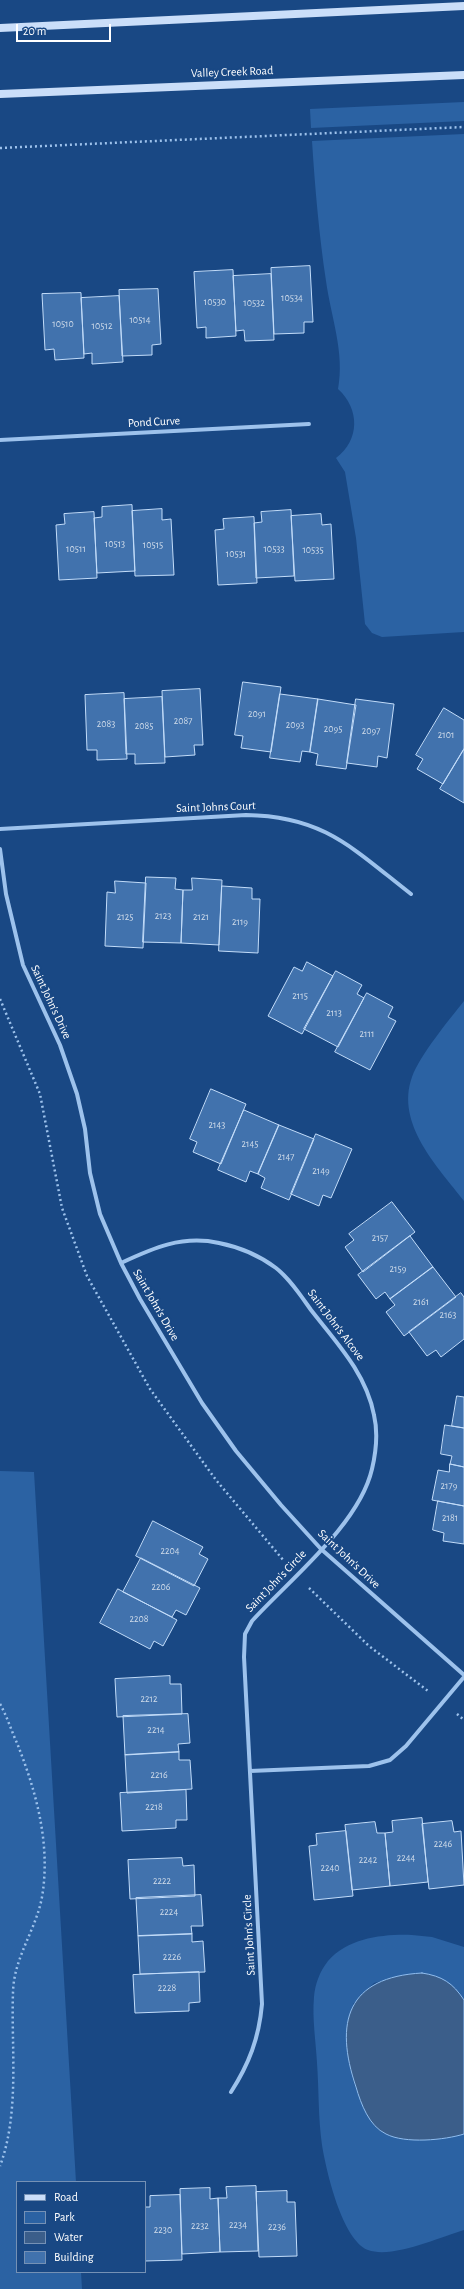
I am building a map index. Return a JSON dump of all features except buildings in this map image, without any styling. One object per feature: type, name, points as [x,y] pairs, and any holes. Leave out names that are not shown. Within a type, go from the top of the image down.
[{"type":"main road","points":[[0,28],[464,6]]},
{"type":"main road","name":"Valley Creek Road","points":[[0,94],[464,75]]},
{"type":"street","name":"Pond Curve","points":[[0,440],[309,424]]},
{"type":"street","name":"Saint Johns Court","points":[[0,829],[246,815],[283,817],[308,824],[337,838],[411,894]]},
{"type":"street","name":"Saint John's Drive","points":[[0,849],[6,894],[23,965],[70,1069],[85,1129],[94,1193],[121,1263],[206,1409],[236,1451],[321,1549],[464,1676]]},
{"type":"street","name":"Saint John's Alcove","points":[[121,1263],[162,1245],[184,1241],[219,1243],[255,1255],[276,1268],[290,1282],[352,1363],[365,1386],[374,1415],[376,1444],[372,1468],[358,1504],[321,1549]]},
{"type":"street","name":"Saint John's Circle","points":[[230,2092],[251,2058],[259,2030],[262,2004],[244,1657],[245,1634],[258,1613],[321,1549]]},
{"type":"street","points":[[250,1771],[369,1766],[390,1760],[406,1746],[464,1676]]},
{"type":"path","points":[[0,148],[464,127]]},
{"type":"path","points":[[317,1595],[369,1646],[420,1685]]},
{"type":"path","points":[[0,1704],[27,1769],[35,1795],[41,1824],[44,1864],[42,1897],[15,1977],[13,1991],[11,2107],[8,2142],[0,2166]]},
{"type":"green space","points":[[464,102],[464,121],[311,128],[310,109]]},
{"type":"green space","points":[[464,134],[464,632],[382,637],[372,633],[365,624],[356,538],[345,472],[336,458],[344,451],[350,442],[354,424],[350,406],[338,389],[340,376],[339,348],[328,294],[318,211],[312,141]]},
{"type":"green space","points":[[464,1001],[464,1201],[422,1144],[414,1128],[409,1111],[408,1094],[412,1077],[421,1059],[435,1038]]},
{"type":"green space","points":[[0,1471],[34,1472],[76,2181],[16,2181],[16,2273],[81,2273],[82,2289],[0,2289]]},
{"type":"green space","points":[[389,1935],[432,1937],[464,1947],[464,2000],[459,1992],[409,1974],[374,1983],[353,2004],[350,2065],[356,2089],[368,2117],[378,2129],[386,2134],[407,2139],[420,2140],[444,2138],[464,2134],[464,2230],[416,2246],[390,2252],[378,2252],[368,2250],[359,2244],[350,2233],[331,2187],[327,2171],[320,2125],[314,2022],[315,1987],[318,1978],[328,1961],[345,1947],[367,1939]]},
{"type":"water","points":[[422,1973],[441,1978],[446,1981],[456,1989],[464,2000],[464,2134],[446,2138],[414,2140],[394,2137],[386,2134],[375,2126],[370,2120],[360,2100],[356,2087],[349,2064],[346,2042],[347,2023],[353,2007],[362,1994],[377,1983],[397,1976]]}]
